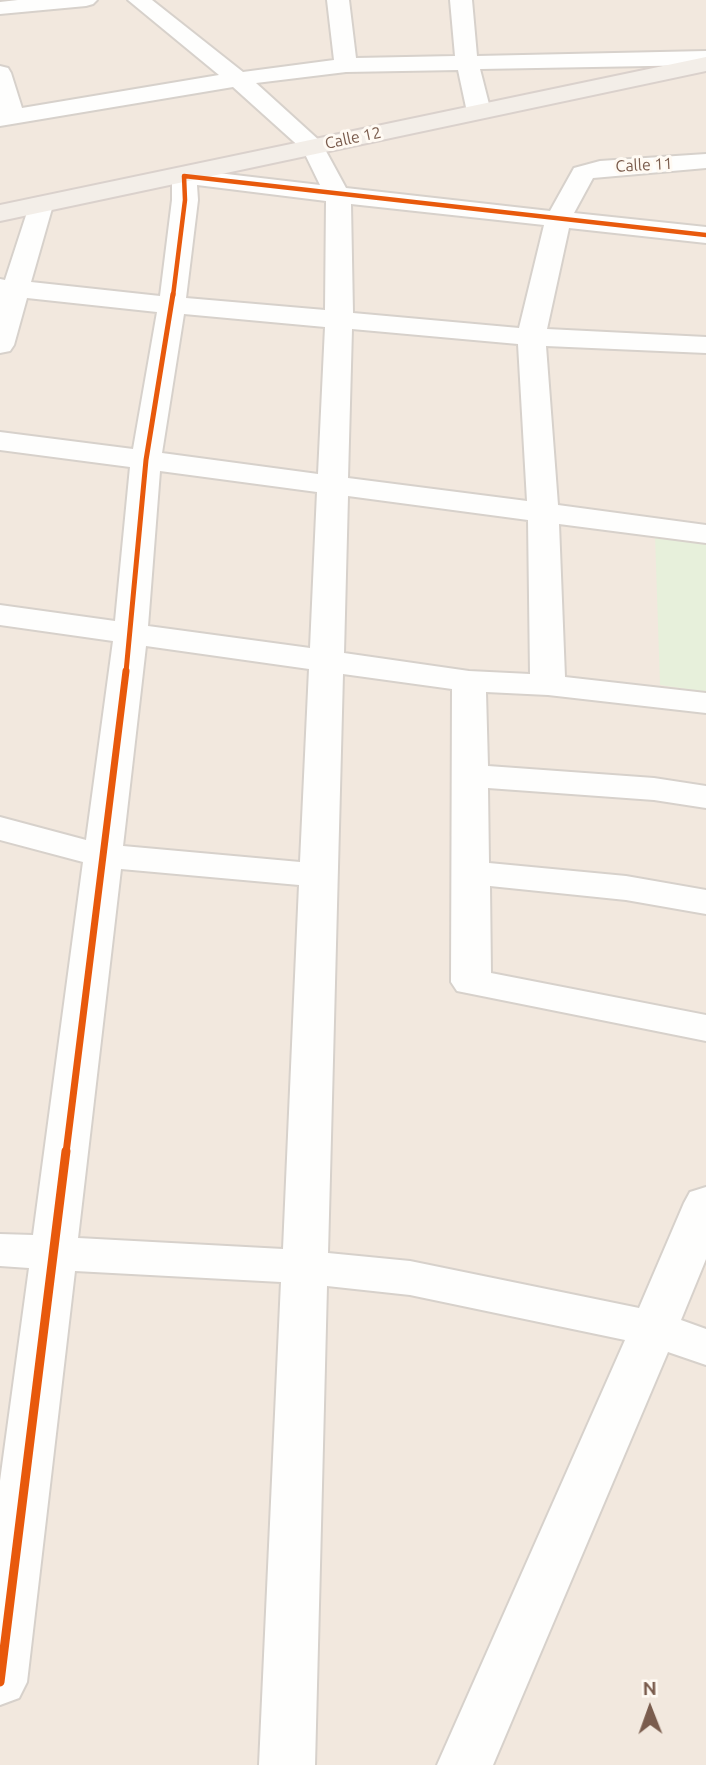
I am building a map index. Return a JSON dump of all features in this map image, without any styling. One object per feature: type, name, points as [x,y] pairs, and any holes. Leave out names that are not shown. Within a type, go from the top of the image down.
[{"type":"main road","name":"Calle 12","points":[[0,213],[706,64]]},
{"type":"street","points":[[0,8],[86,0]]},
{"type":"street","points":[[139,0],[238,79],[313,147],[338,197],[339,320],[287,1765]]},
{"type":"street","points":[[338,0],[346,65]]},
{"type":"street","points":[[461,0],[467,62],[479,112]]},
{"type":"street","points":[[0,73],[6,118],[238,79],[346,65],[706,58]]},
{"type":"street","name":"Calle 11","points":[[558,219],[583,173],[600,168],[706,161]]},
{"type":"street","points":[[0,1682],[131,634],[146,460],[172,305],[185,200],[184,176],[338,197],[706,235]]},
{"type":"street","points":[[0,345],[8,287],[40,205]]},
{"type":"street","points":[[548,685],[543,514],[531,337],[558,219]]},
{"type":"street","points":[[8,287],[172,305],[531,337],[706,345]]},
{"type":"street","points":[[0,441],[706,534]]},
{"type":"street","points":[[0,615],[469,681],[548,685],[706,703]]},
{"type":"street","points":[[469,681],[471,982],[706,1028]]},
{"type":"street","points":[[468,776],[654,789],[706,797]]},
{"type":"street","points":[[0,828],[103,856],[319,875]]},
{"type":"street","points":[[469,873],[626,888],[706,902]]},
{"type":"street","points":[[465,1765],[706,1203]]},
{"type":"street","points":[[0,1250],[305,1267],[410,1278],[654,1329],[706,1347]]},
{"type":"shaded area","points":[[0,0],[706,0],[706,1765],[0,1765]]},
{"type":"green space","points":[[655,535],[706,541],[706,692],[660,685]]},
{"type":"cycle path","points":[[0,1682],[131,634],[146,460],[172,305],[185,200],[184,176],[706,235]]}]
